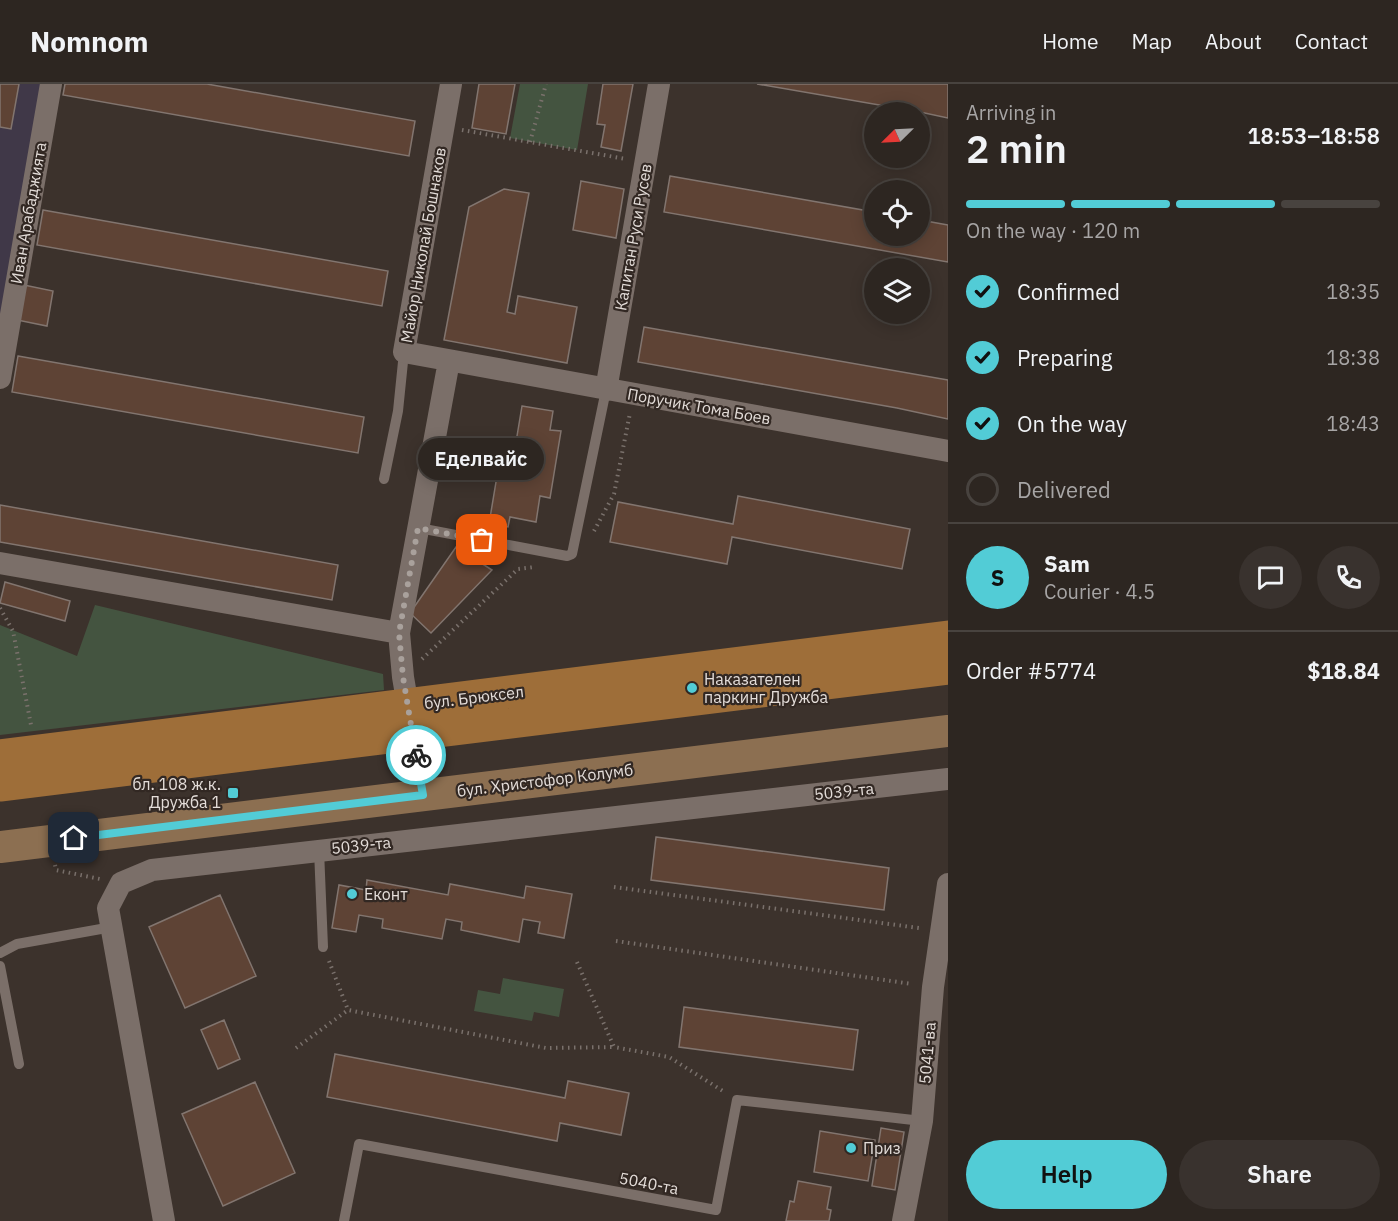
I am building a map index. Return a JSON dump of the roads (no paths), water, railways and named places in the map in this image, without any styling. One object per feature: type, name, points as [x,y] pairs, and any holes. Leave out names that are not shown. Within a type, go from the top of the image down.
[{"type":"main road","name":"бул. Брюксел","points":[[0,756],[948,638]]},
{"type":"main road","name":"бул. Брюксел","points":[[0,785],[948,668]]},
{"type":"main road","name":"бул. Христофор Колумб","points":[[0,847],[948,731]]},
{"type":"street","name":"Иван Арабаджията","points":[[0,378],[51,84]]},
{"type":"street","name":"Майор Николай Бошнаков","points":[[449,361],[404,352],[451,84]]},
{"type":"street","name":"Капитан Руси Русев","points":[[606,390],[659,84]]},
{"type":"street","name":"Поручик Тома Боев","points":[[449,361],[948,451]]},
{"type":"street","points":[[423,795],[403,677],[399,633],[449,361]]},
{"type":"street","points":[[0,563],[399,633]]},
{"type":"street","name":"5039-та","points":[[164,1221],[108,908],[121,883],[152,870],[948,779]]},
{"type":"street","name":"5041-ва","points":[[903,1221],[922,1120],[933,987],[948,884]]},
{"type":"lane","points":[[384,479],[398,411],[404,352]]},
{"type":"lane","points":[[418,528],[567,556],[572,554],[606,390]]},
{"type":"lane","points":[[319,850],[323,947]]},
{"type":"lane","points":[[0,953],[17,944],[112,927]]},
{"type":"lane","points":[[0,966],[19,1064]]},
{"type":"lane","name":"5040-та","points":[[344,1221],[359,1144],[716,1210],[737,1100],[922,1120]]},
{"type":"place","name":"Еделвайс","points":[[482,540]]},
{"type":"place","name":"Наказателен паркинг Дружба","points":[[692,688]]},
{"type":"place","name":"бл. 108 ж.к. Дружба 1","points":[[233,793]]},
{"type":"place","name":"Еконт","points":[[352,894]]},
{"type":"place","name":"Приз","points":[[851,1148]]}]
